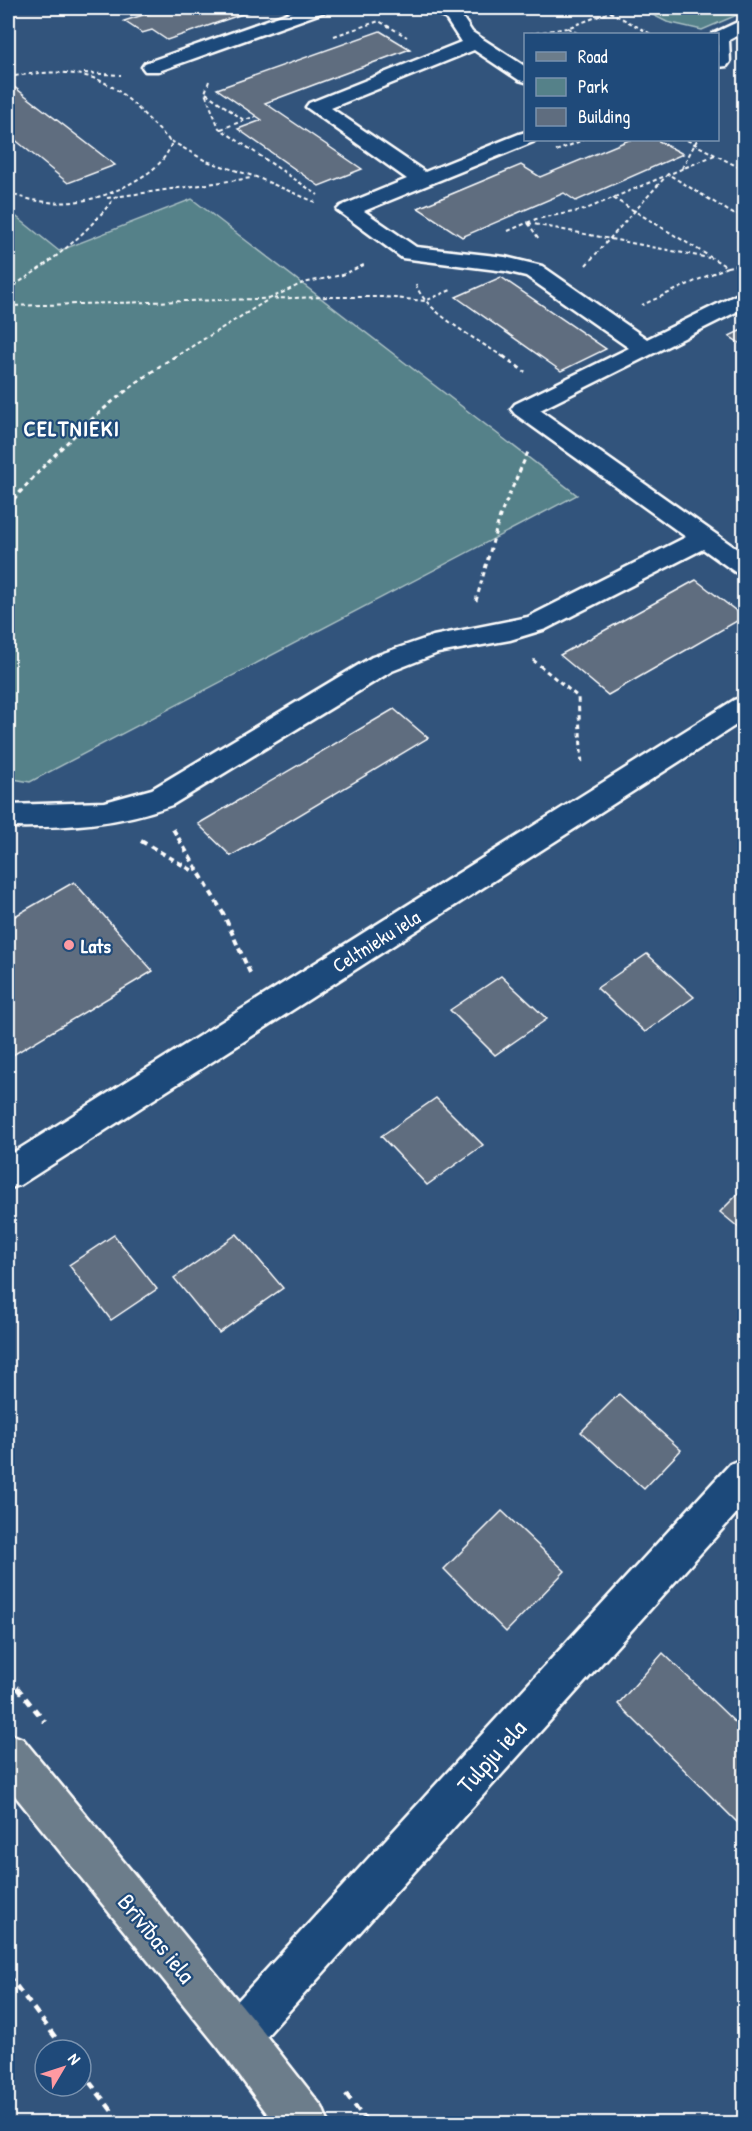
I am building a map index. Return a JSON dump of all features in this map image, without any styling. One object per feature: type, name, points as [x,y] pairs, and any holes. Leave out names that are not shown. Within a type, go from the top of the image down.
[{"type":"main road","name":"Brīvības iela","points":[[8,1754],[237,2035],[305,2124]]},
{"type":"street","points":[[152,67],[318,8]]},
{"type":"street","points":[[441,8],[451,14],[460,31],[524,75]]},
{"type":"street","points":[[725,60],[720,37],[744,25]]},
{"type":"street","points":[[423,180],[316,107],[475,43]]},
{"type":"street","points":[[348,210],[524,138]]},
{"type":"street","points":[[348,210],[408,252],[519,266],[538,274],[645,348]]},
{"type":"street","points":[[744,300],[523,409],[744,566]]},
{"type":"street","points":[[8,816],[102,815],[123,811],[162,797],[382,664],[432,645],[490,634],[551,617],[704,538]]},
{"type":"street","name":"Celtnieku iela","points":[[8,1174],[744,707]]},
{"type":"street","name":"Tulpju iela","points":[[237,2035],[744,1477]]},
{"type":"path","points":[[534,33],[567,28],[610,12],[649,33]]},
{"type":"path","points":[[326,39],[379,21],[441,57]]},
{"type":"path","points":[[567,28],[577,33]]},
{"type":"path","points":[[219,42],[205,93],[221,129],[312,193],[348,210]]},
{"type":"path","points":[[8,77],[37,72],[138,74],[152,67]]},
{"type":"path","points":[[74,73],[116,88],[168,139],[183,150],[209,163],[262,180],[307,199],[348,210]]},
{"type":"path","points":[[205,93],[245,121]]},
{"type":"path","points":[[221,129],[256,116]]},
{"type":"path","points":[[8,289],[63,251],[94,222],[120,191],[162,160],[171,147],[168,139]]},
{"type":"path","points":[[689,141],[744,170]]},
{"type":"path","points":[[681,169],[696,141]]},
{"type":"path","points":[[445,258],[528,223],[584,210],[715,154]]},
{"type":"path","points":[[563,291],[668,174]]},
{"type":"path","points":[[668,174],[735,215],[744,213]]},
{"type":"path","points":[[8,193],[38,202],[63,204],[244,178],[262,180]]},
{"type":"path","points":[[88,201],[120,191]]},
{"type":"path","points":[[606,321],[727,267],[612,198]]},
{"type":"path","points":[[528,223],[713,258]]},
{"type":"path","points":[[8,506],[51,456],[108,403],[139,379],[271,298],[303,283],[342,275],[368,264],[408,252],[418,291],[425,302],[555,393]]},
{"type":"path","points":[[8,306],[172,303],[271,298],[376,297],[425,302]]},
{"type":"path","points":[[541,421],[500,516],[478,590],[474,610],[475,623],[578,697],[581,773]]},
{"type":"path","points":[[162,797],[174,833],[224,913],[252,977]]},
{"type":"path","points":[[8,1975],[56,2038]]},
{"type":"path","points":[[93,2087],[122,2124]]},
{"type":"green space","points":[[639,8],[744,8],[744,12],[702,30],[667,22]]},
{"type":"green space","points":[[192,199],[577,495],[30,782],[8,778],[8,210],[59,251]]},
{"type":"building","points":[[165,8],[260,8],[167,40],[152,30],[142,33],[124,21]]},
{"type":"building","points":[[380,31],[410,49],[265,103],[362,169],[319,186],[238,129],[262,120],[217,89]]},
{"type":"building","points":[[8,83],[115,165],[68,183],[8,134]]},
{"type":"building","points":[[627,141],[659,141],[683,154],[576,201],[564,193],[462,237],[418,208],[521,165],[540,177]]},
{"type":"building","points":[[501,277],[606,349],[561,371],[456,297]]},
{"type":"building","points":[[744,329],[744,346],[729,336]]},
{"type":"building","points":[[696,580],[744,617],[608,695],[560,655]]},
{"type":"building","points":[[394,709],[428,738],[231,856],[198,824]]},
{"type":"building","name":"Lats","points":[[74,882],[153,971],[8,1058],[8,920]]},
{"type":"building","points":[[647,954],[694,997],[645,1032],[597,988]]},
{"type":"building","points":[[501,976],[547,1019],[495,1055],[450,1010]]},
{"type":"building","points":[[436,1098],[483,1145],[427,1185],[381,1136]]},
{"type":"building","points":[[744,1188],[744,1232],[720,1212]]},
{"type":"building","points":[[237,1234],[283,1288],[219,1333],[174,1278]]},
{"type":"building","points":[[114,1235],[157,1289],[111,1320],[69,1265]]},
{"type":"building","points":[[619,1394],[681,1450],[644,1489],[581,1432]]},
{"type":"building","points":[[502,1511],[565,1571],[506,1632],[444,1569]]},
{"type":"building","points":[[663,1653],[744,1731],[744,1817],[739,1824],[618,1704]]},
{"type":"place","name":"Lats","points":[[69,945]]},
{"type":"district","name":"CELTNIEKI","points":[[72,428]]}]
